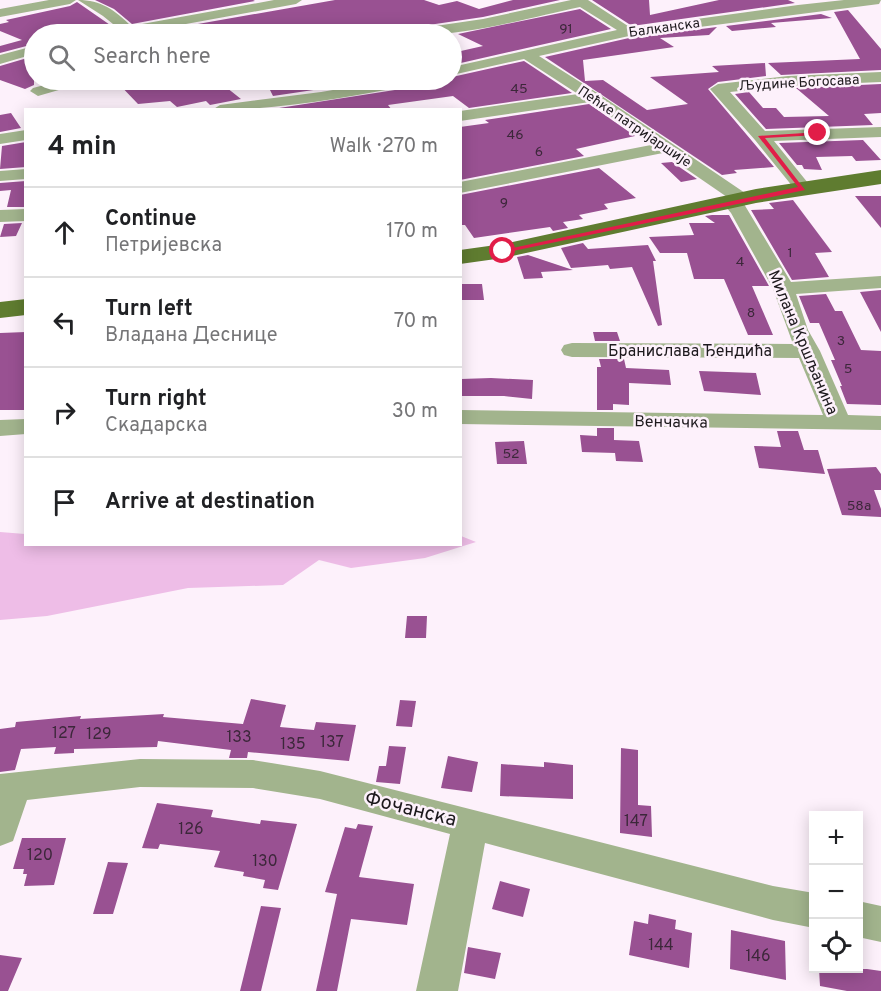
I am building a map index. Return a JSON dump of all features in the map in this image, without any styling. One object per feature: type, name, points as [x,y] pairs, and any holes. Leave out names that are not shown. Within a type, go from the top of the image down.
[{"type":"main road","points":[[462,257],[503,251],[803,188],[881,177]]},
{"type":"main road","points":[[0,310],[24,308]]},
{"type":"street","points":[[0,13],[70,0]]},
{"type":"street","points":[[84,0],[109,13],[121,24]]},
{"type":"street","points":[[166,24],[296,0]]},
{"type":"street","name":"Балканска","points":[[462,69],[629,32],[879,0]]},
{"type":"street","points":[[462,26],[580,1],[629,32]]},
{"type":"street","points":[[0,60],[24,53]]},
{"type":"street","name":"Пећке патријаршије","points":[[527,55],[666,147],[736,201]]},
{"type":"street","name":"Људине Богосава","points":[[761,136],[718,89],[788,81],[881,77]]},
{"type":"street","points":[[310,90],[321,98]]},
{"type":"street","points":[[236,108],[321,98],[362,90]]},
{"type":"street","points":[[462,116],[592,97]]},
{"type":"street","points":[[761,136],[881,132]]},
{"type":"street","points":[[0,139],[24,135]]},
{"type":"street","points":[[761,136],[803,188]]},
{"type":"street","points":[[462,188],[666,147]]},
{"type":"street","points":[[0,177],[24,174]]},
{"type":"street","name":"Милана Кршљанина","points":[[736,201],[784,289],[797,330],[827,391],[838,422]]},
{"type":"street","points":[[0,216],[24,215]]},
{"type":"street","points":[[784,289],[881,282]]},
{"type":"street","name":"Бранислава Ђендића","points":[[572,350],[809,351]]},
{"type":"street","name":"Венчачка","points":[[462,417],[881,423]]},
{"type":"street","points":[[0,428],[24,426]]},
{"type":"street","name":"Фочанска","points":[[7,788],[140,772],[253,774],[320,785],[773,903],[809,910]]},
{"type":"street","points":[[0,830],[7,788]]},
{"type":"street","points":[[437,991],[471,823]]},
{"type":"street","points":[[863,921],[881,924]]},
{"type":"shaded area","points":[[0,532],[24,534],[24,546],[462,546],[462,536],[476,542],[425,558],[351,568],[319,560],[283,585],[188,588],[47,616],[0,620]]},
{"type":"building","points":[[95,0],[255,1],[132,24],[114,9]]},
{"type":"building","points":[[335,0],[424,0],[439,5],[457,1],[479,9],[513,0],[560,0],[483,17],[435,24],[198,24]]},
{"type":"building","points":[[592,0],[649,0],[650,15],[719,0],[788,0],[795,3],[632,26]]},
{"type":"building","points":[[77,2],[109,24],[24,24],[24,47],[0,53],[0,46],[22,40],[0,31],[0,24],[9,22],[6,20],[70,6]]},
{"type":"building","points":[[580,9],[611,29],[462,63],[462,51],[483,46],[462,36],[462,33]]},
{"type":"building","points":[[848,10],[881,49],[881,70],[781,75],[768,63],[860,59],[834,12]]},
{"type":"building","points":[[821,14],[832,18],[771,23],[776,27],[732,31],[726,26]]},
{"type":"building","points":[[717,27],[709,35],[660,38],[674,47],[583,60],[585,81],[603,80],[647,110],[688,104],[650,77],[719,72],[712,66],[765,63],[766,76],[718,82],[708,89],[774,167],[734,170],[737,173],[722,175],[545,57],[629,38]]},
{"type":"building","points":[[24,59],[24,89],[0,80],[0,66]]},
{"type":"building","points":[[524,61],[572,93],[469,108],[453,96],[388,105],[390,108],[279,108],[395,90],[462,90],[462,75]]},
{"type":"building","points":[[881,84],[881,113],[864,114],[873,125],[766,129],[735,94],[749,92],[763,108],[776,108],[784,117],[829,116],[796,88]]},
{"type":"building","points":[[125,90],[230,90],[241,99],[210,105],[206,101],[177,107],[170,101],[138,104]]},
{"type":"building","points":[[270,90],[314,90],[273,96]]},
{"type":"building","points":[[589,104],[635,136],[576,149],[584,156],[462,180],[462,127],[489,123],[485,120]]},
{"type":"building","points":[[11,113],[21,128],[0,132],[0,115]]},
{"type":"building","points":[[863,140],[881,160],[856,161],[852,156],[816,157],[822,170],[804,169],[802,165],[797,165],[779,143]]},
{"type":"building","points":[[24,142],[24,167],[0,169],[2,146]]},
{"type":"building","points":[[672,162],[697,179],[681,182],[661,163]]},
{"type":"building","points":[[599,168],[636,198],[604,204],[608,209],[579,215],[583,219],[563,222],[568,228],[553,231],[550,227],[474,238],[465,225],[462,225],[462,195]]},
{"type":"building","points":[[24,181],[24,207],[7,207],[11,190],[0,191],[0,183]]},
{"type":"building","points":[[855,196],[881,196],[881,228]]},
{"type":"building","points":[[793,200],[832,252],[815,253],[829,277],[792,280],[751,210],[774,209],[769,203]]},
{"type":"building","points":[[729,215],[769,286],[752,286],[773,335],[748,335],[724,279],[694,279],[687,253],[660,253],[649,237],[694,235],[689,223],[715,223],[705,216]]},
{"type":"building","points":[[22,223],[16,236],[0,237],[4,224]]},
{"type":"building","points":[[583,243],[588,249],[648,245],[656,261],[653,261],[662,325],[658,326],[632,267],[610,269],[608,265],[571,268],[561,248]]},
{"type":"building","points":[[528,255],[573,270],[541,272],[543,278],[524,279],[517,257]]},
{"type":"building","points":[[462,284],[482,284],[484,300],[462,300]]},
{"type":"building","points":[[881,290],[881,332],[860,292]]},
{"type":"building","points":[[826,294],[835,311],[842,311],[861,350],[881,351],[881,405],[847,404],[831,360],[835,360],[819,323],[810,323],[799,296]]},
{"type":"building","points":[[24,332],[24,410],[0,410],[0,333]]},
{"type":"building","points":[[593,332],[617,332],[620,341],[595,341]]},
{"type":"building","points":[[599,359],[624,359],[626,368],[669,370],[671,385],[629,383],[629,405],[613,404],[613,410],[597,410],[597,367],[601,367]]},
{"type":"building","points":[[699,371],[756,373],[761,395],[704,391]]},
{"type":"building","points":[[462,379],[533,380],[532,399],[462,396]]},
{"type":"building","points":[[597,428],[614,428],[614,440],[639,441],[643,462],[616,461],[615,453],[582,452],[580,435],[597,436]]},
{"type":"building","points":[[777,431],[798,431],[804,450],[818,450],[825,474],[759,468],[754,446],[781,447]]},
{"type":"building","points":[[524,441],[527,464],[497,464],[495,442]]},
{"type":"building","points":[[876,467],[881,474],[881,490],[874,490],[881,509],[881,517],[842,515],[827,469]]},
{"type":"building","points":[[407,616],[427,616],[426,638],[405,638]]},
{"type":"building","points":[[251,699],[286,705],[280,727],[314,730],[316,722],[356,725],[349,761],[248,752],[247,758],[229,758],[231,750],[158,741],[157,747],[74,749],[74,753],[54,754],[56,747],[21,749],[15,770],[0,772],[0,729],[15,727],[16,722],[81,716],[80,719],[164,714],[163,717],[243,724]]},
{"type":"building","points":[[400,700],[416,701],[412,727],[396,726]]},
{"type":"building","points":[[389,746],[406,747],[400,784],[376,782],[379,766],[386,766]]},
{"type":"building","points":[[621,748],[638,750],[638,805],[651,806],[652,837],[620,833]]},
{"type":"building","points":[[448,756],[478,762],[472,792],[441,788]]},
{"type":"building","points":[[544,762],[573,765],[573,799],[500,796],[501,764],[544,767]]},
{"type":"building","points":[[157,803],[213,810],[211,817],[260,824],[261,820],[297,824],[278,890],[263,888],[265,880],[243,876],[244,872],[214,867],[220,851],[160,844],[158,849],[142,848]]},
{"type":"building","points":[[358,824],[373,826],[359,877],[414,884],[407,925],[351,919],[337,991],[316,991],[337,894],[325,892],[345,827],[356,829]]},
{"type":"building","points":[[22,838],[66,838],[54,885],[24,886],[27,874],[23,874],[24,869],[13,869]]},
{"type":"building","points":[[108,862],[128,863],[113,914],[93,914]]},
{"type":"building","points":[[500,881],[530,889],[523,917],[492,909]]},
{"type":"building","points":[[261,906],[281,908],[261,991],[240,991]]},
{"type":"building","points":[[649,914],[676,920],[675,929],[692,933],[689,968],[629,955],[634,921],[648,924]]},
{"type":"building","points":[[731,930],[785,941],[786,980],[730,969]]},
{"type":"building","points":[[468,947],[501,953],[495,979],[464,973]]},
{"type":"building","points":[[0,955],[22,958],[8,991],[0,991]]},
{"type":"building","points":[[863,969],[881,971],[881,991],[847,991],[820,986],[819,973],[863,973]]},
{"type":"route","points":[[503,251],[756,196],[803,188],[761,136],[818,133]]}]
